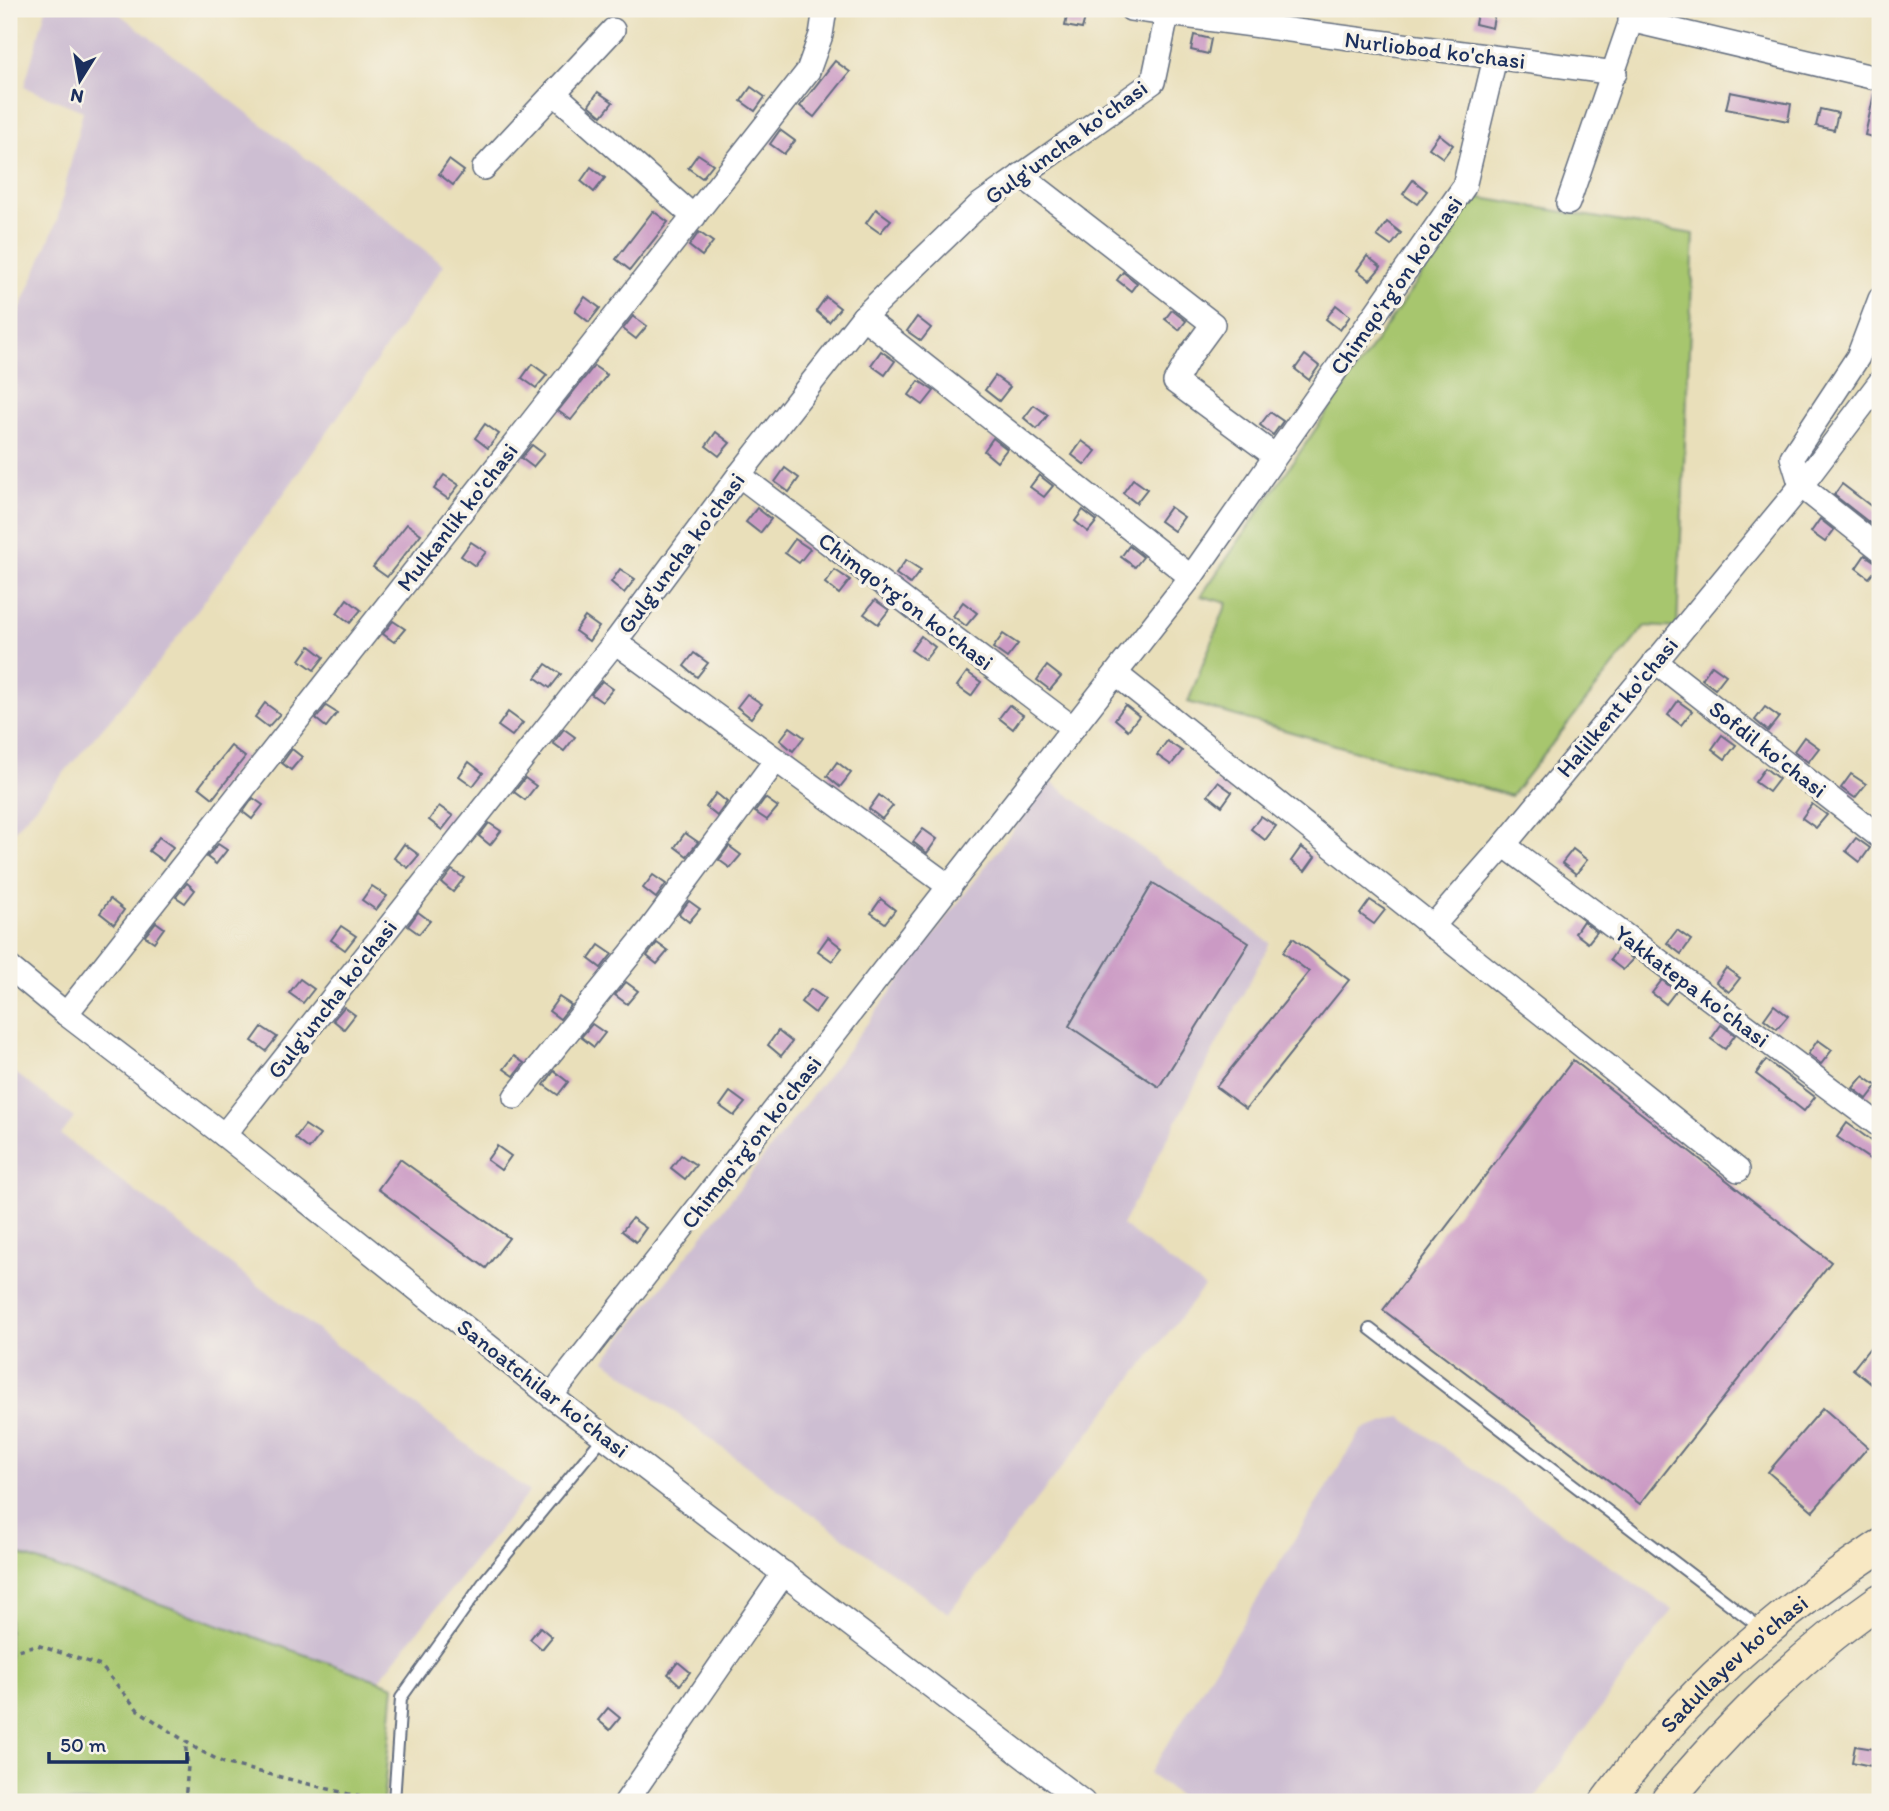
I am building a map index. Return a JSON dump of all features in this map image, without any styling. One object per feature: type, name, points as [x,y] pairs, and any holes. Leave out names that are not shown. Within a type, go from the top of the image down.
[{"type":"main road","name":"Sadullayev ko'chasi","points":[[1606,1802],[1641,1754],[1691,1698],[1800,1602],[1880,1546]]},
{"type":"main road","name":"Sadullayev ko'chasi","points":[[1666,1802],[1760,1698],[1811,1651],[1880,1600]]},
{"type":"street","name":"Mulkanlik ko'chasi","points":[[66,1014],[808,71],[821,35],[825,9]]},
{"type":"street","name":"Nurliobod ko'chasi","points":[[1131,9],[1615,73]]},
{"type":"street","points":[[1568,203],[1615,73],[1633,14],[1880,79]]},
{"type":"street","name":"Gulg'uncha ko'chasi","points":[[224,1135],[615,642],[739,475],[863,317],[978,206],[1153,82],[1167,15]]},
{"type":"street","points":[[484,168],[613,30]]},
{"type":"street","name":"Chimqo'rg'on ko'chasi","points":[[551,1396],[1191,577],[1464,187],[1495,58]]},
{"type":"street","points":[[554,93],[694,217]]},
{"type":"street","points":[[1021,175],[1213,324],[1175,382],[1275,456]]},
{"type":"street","points":[[1880,299],[1858,357],[1793,457],[1801,486],[1880,549]]},
{"type":"street","points":[[863,317],[1191,577]]},
{"type":"street","name":"Halilkent ko'chasi","points":[[1432,927],[1504,845],[1801,486],[1880,382]]},
{"type":"street","name":"Chimqo'rg'on ko'chasi","points":[[739,475],[1073,728]]},
{"type":"street","points":[[615,642],[950,887]]},
{"type":"street","name":"Sofdil ko'chasi","points":[[1655,661],[1880,837]]},
{"type":"street","points":[[1116,674],[1738,1170]]},
{"type":"street","points":[[515,1097],[649,931],[776,760]]},
{"type":"street","name":"Yakkatepa ko'chasi","points":[[1504,845],[1880,1126]]},
{"type":"street","name":"Sanoatchilar ko'chasi","points":[[9,967],[551,1396],[1083,1802]]},
{"type":"street","points":[[626,1802],[784,1573]]},
{"type":"lane","points":[[1370,1329],[1765,1631]]},
{"type":"lane","points":[[394,1802],[401,1698],[486,1579],[605,1435]]},
{"type":"path","points":[[9,1652],[37,1645],[101,1666],[138,1710],[224,1763],[383,1802]]},
{"type":"path","points":[[185,1741],[188,1766],[185,1802]]},
{"type":"shaded area","points":[[46,9],[113,9],[444,265],[285,492],[158,663],[9,837],[9,336],[57,221],[83,111],[24,87]]},
{"type":"shaded area","points":[[1050,781],[1270,943],[1122,1225],[1204,1287],[948,1613],[605,1360],[839,1061]]},
{"type":"shaded area","points":[[9,1068],[74,1118],[61,1135],[529,1492],[379,1680],[9,1551]]},
{"type":"shaded area","points":[[1401,1417],[1672,1610],[1532,1802],[1188,1802],[1149,1774],[1362,1430]]},
{"type":"green space","points":[[1475,197],[1694,234],[1677,628],[1645,626],[1511,796],[1188,702],[1227,603],[1201,596]]},
{"type":"green space","points":[[9,1551],[394,1686],[383,1802],[9,1802]]},
{"type":"building","points":[[1478,9],[1495,12],[1492,28],[1475,24]]},
{"type":"building","points":[[1068,11],[1086,14],[1082,29],[1065,26]]},
{"type":"building","points":[[1194,35],[1211,39],[1208,54],[1191,50]]},
{"type":"building","points":[[835,61],[850,72],[814,117],[800,106]]},
{"type":"building","points":[[751,87],[765,97],[755,111],[741,101]]},
{"type":"building","points":[[598,92],[613,102],[602,116],[589,105]]},
{"type":"building","points":[[1730,92],[1791,104],[1788,121],[1726,109]]},
{"type":"building","points":[[1874,94],[1880,95],[1880,139],[1865,135]]},
{"type":"building","points":[[1820,109],[1838,113],[1834,130],[1816,126]]},
{"type":"building","points":[[780,130],[795,141],[784,154],[770,144]]},
{"type":"building","points":[[1439,134],[1453,145],[1443,158],[1429,148]]},
{"type":"building","points":[[698,154],[713,164],[702,178],[688,168]]},
{"type":"building","points":[[449,160],[464,171],[453,185],[439,174]]},
{"type":"building","points":[[591,167],[605,178],[594,192],[581,181]]},
{"type":"building","points":[[1413,180],[1427,191],[1417,204],[1403,194]]},
{"type":"building","points":[[876,209],[891,220],[880,233],[866,223]]},
{"type":"building","points":[[653,211],[668,222],[630,270],[616,259]]},
{"type":"building","points":[[1387,222],[1401,233],[1391,246],[1377,236]]},
{"type":"building","points":[[699,232],[713,242],[702,256],[689,246]]},
{"type":"building","points":[[1367,256],[1381,267],[1370,280],[1357,270]]},
{"type":"building","points":[[1123,272],[1137,283],[1131,291],[1117,280]]},
{"type":"building","points":[[585,297],[600,308],[589,322],[575,311]]},
{"type":"building","points":[[826,297],[840,308],[829,322],[816,311]]},
{"type":"building","points":[[1336,305],[1350,316],[1340,330],[1326,319]]},
{"type":"building","points":[[1172,310],[1186,321],[1179,330],[1165,319]]},
{"type":"building","points":[[633,316],[647,326],[636,339],[623,329]]},
{"type":"building","points":[[917,317],[931,328],[921,341],[907,331]]},
{"type":"building","points":[[881,351],[895,361],[885,375],[871,365]]},
{"type":"building","points":[[1305,355],[1319,366],[1309,380],[1295,369]]},
{"type":"building","points":[[532,364],[547,375],[536,388],[522,378]]},
{"type":"building","points":[[594,366],[607,375],[571,420],[558,411]]},
{"type":"building","points":[[995,376],[1010,387],[999,401],[985,390]]},
{"type":"building","points":[[919,381],[934,391],[923,405],[909,395]]},
{"type":"building","points":[[1034,405],[1048,415],[1037,429],[1024,418]]},
{"type":"building","points":[[1270,412],[1283,421],[1273,435],[1260,425]]},
{"type":"building","points":[[485,424],[499,434],[488,448],[475,438]]},
{"type":"building","points":[[716,432],[730,443],[719,456],[706,446]]},
{"type":"building","points":[[993,438],[1007,449],[997,462],[984,451]]},
{"type":"building","points":[[1082,441],[1096,451],[1085,465],[1072,455]]},
{"type":"building","points":[[532,445],[544,454],[533,467],[521,458]]},
{"type":"building","points":[[785,468],[799,478],[789,492],[775,482]]},
{"type":"building","points":[[444,475],[459,485],[448,499],[434,489]]},
{"type":"building","points":[[1039,475],[1053,486],[1044,497],[1030,487]]},
{"type":"building","points":[[1133,479],[1147,489],[1136,503],[1123,493]]},
{"type":"building","points":[[1842,484],[1880,513],[1880,531],[1834,495]]},
{"type":"building","points":[[1170,507],[1184,517],[1174,531],[1160,521]]},
{"type":"building","points":[[757,508],[771,519],[760,533],[746,522]]},
{"type":"building","points":[[1083,510],[1097,521],[1088,532],[1075,521]]},
{"type":"building","points":[[1820,519],[1834,530],[1825,542],[1811,532]]},
{"type":"building","points":[[407,524],[421,534],[387,577],[373,567]]},
{"type":"building","points":[[795,539],[810,549],[799,563],[785,553]]},
{"type":"building","points":[[471,542],[486,552],[475,566],[461,556]]},
{"type":"building","points":[[1129,546],[1143,557],[1135,567],[1121,557]]},
{"type":"building","points":[[1865,555],[1880,565],[1869,578],[1856,568]]},
{"type":"building","points":[[906,560],[921,570],[910,584],[896,574]]},
{"type":"building","points":[[620,569],[635,579],[624,593],[611,582]]},
{"type":"building","points":[[835,570],[850,580],[839,594],[825,583]]},
{"type":"building","points":[[347,599],[361,610],[350,623],[337,613]]},
{"type":"building","points":[[875,600],[889,610],[878,624],[864,614]]},
{"type":"building","points":[[963,602],[977,613],[966,626],[953,616]]},
{"type":"building","points":[[585,617],[599,627],[589,641],[575,631]]},
{"type":"building","points":[[393,621],[405,629],[394,642],[383,634]]},
{"type":"building","points":[[1003,634],[1018,644],[1007,658],[993,648]]},
{"type":"building","points":[[921,636],[935,647],[925,660],[911,650]]},
{"type":"building","points":[[310,646],[324,657],[314,670],[300,660]]},
{"type":"building","points":[[694,653],[708,663],[697,677],[684,666]]},
{"type":"building","points":[[546,664],[561,674],[550,688],[536,678]]},
{"type":"building","points":[[1712,665],[1726,675],[1715,689],[1702,679]]},
{"type":"building","points":[[1047,666],[1061,677],[1050,690],[1037,680]]},
{"type":"building","points":[[967,672],[981,682],[971,696],[957,686]]},
{"type":"building","points":[[602,681],[613,689],[602,702],[591,694]]},
{"type":"building","points":[[747,694],[762,704],[751,718],[737,707]]},
{"type":"building","points":[[1678,701],[1692,711],[1681,725],[1668,715]]},
{"type":"building","points":[[265,703],[280,714],[268,727],[255,717]]},
{"type":"building","points":[[1009,705],[1023,715],[1013,729],[999,718]]},
{"type":"building","points":[[1125,705],[1139,716],[1128,730],[1115,719]]},
{"type":"building","points":[[326,706],[337,713],[326,727],[316,719]]},
{"type":"building","points":[[1765,707],[1779,717],[1768,731],[1755,720]]},
{"type":"building","points":[[508,712],[523,723],[512,736],[498,726]]},
{"type":"building","points":[[790,727],[804,737],[793,751],[780,740]]},
{"type":"building","points":[[564,729],[575,737],[564,751],[553,743]]},
{"type":"building","points":[[1722,735],[1736,745],[1725,759],[1712,749]]},
{"type":"building","points":[[1804,737],[1819,748],[1808,762],[1794,751]]},
{"type":"building","points":[[1167,741],[1182,751],[1171,765],[1157,755]]},
{"type":"building","points":[[231,746],[245,757],[213,798],[199,787]]},
{"type":"building","points":[[292,749],[302,757],[291,770],[282,763]]},
{"type":"building","points":[[469,762],[483,773],[473,786],[459,776]]},
{"type":"building","points":[[837,762],[851,773],[840,787],[827,776]]},
{"type":"building","points":[[1765,768],[1779,779],[1769,792],[1755,782]]},
{"type":"building","points":[[1851,774],[1866,784],[1855,798],[1841,788]]},
{"type":"building","points":[[525,778],[536,786],[525,800],[514,792]]},
{"type":"building","points":[[1218,782],[1232,792],[1222,806],[1208,795]]},
{"type":"building","points":[[716,793],[727,802],[717,816],[706,807]]},
{"type":"building","points":[[879,795],[893,806],[882,819],[869,809]]},
{"type":"building","points":[[253,798],[263,805],[252,819],[243,812]]},
{"type":"building","points":[[765,798],[778,807],[767,820],[755,812]]},
{"type":"building","points":[[1812,804],[1827,815],[1816,828],[1802,818]]},
{"type":"building","points":[[439,806],[453,816],[442,830],[429,820]]},
{"type":"building","points":[[1261,816],[1276,826],[1265,840],[1251,829]]},
{"type":"building","points":[[489,823],[501,831],[490,845],[479,836]]},
{"type":"building","points":[[923,829],[937,839],[927,853],[913,842]]},
{"type":"building","points":[[685,833],[698,842],[687,856],[675,847]]},
{"type":"building","points":[[159,837],[173,847],[163,861],[149,851]]},
{"type":"building","points":[[1856,838],[1870,848],[1860,862],[1846,851]]},
{"type":"building","points":[[218,844],[227,850],[216,864],[207,857]]},
{"type":"building","points":[[404,844],[419,855],[408,868],[394,858]]},
{"type":"building","points":[[729,846],[741,855],[730,868],[719,860]]},
{"type":"building","points":[[1301,847],[1315,857],[1305,871],[1291,861]]},
{"type":"building","points":[[1573,849],[1587,860],[1576,874],[1562,863]]},
{"type":"building","points":[[452,870],[464,878],[453,892],[442,883]]},
{"type":"building","points":[[653,875],[666,884],[656,898],[643,888]]},
{"type":"building","points":[[187,883],[195,890],[185,903],[176,897]]},
{"type":"building","points":[[1153,883],[1249,943],[1159,1087],[1069,1026]]},
{"type":"building","points":[[372,886],[387,896],[376,910],[362,900]]},
{"type":"building","points":[[110,899],[124,910],[114,924],[100,913]]},
{"type":"building","points":[[881,899],[895,910],[885,923],[871,913]]},
{"type":"building","points":[[1370,900],[1385,910],[1374,924],[1360,914]]},
{"type":"building","points":[[689,901],[700,909],[689,922],[679,914]]},
{"type":"building","points":[[418,912],[430,921],[419,934],[408,926]]},
{"type":"building","points":[[1583,921],[1597,932],[1588,943],[1575,933]]},
{"type":"building","points":[[156,922],[164,928],[154,942],[145,936]]},
{"type":"building","points":[[341,926],[356,936],[345,950],[331,940]]},
{"type":"building","points":[[1677,930],[1691,940],[1681,954],[1667,943]]},
{"type":"building","points":[[828,937],[842,948],[832,961],[818,951]]},
{"type":"building","points":[[1293,938],[1349,980],[1246,1109],[1216,1087],[1309,972],[1283,952]]},
{"type":"building","points":[[657,943],[668,951],[657,964],[647,956]]},
{"type":"building","points":[[599,945],[612,954],[601,968],[589,959]]},
{"type":"building","points":[[1618,948],[1633,959],[1623,970],[1610,960]]},
{"type":"building","points":[[1726,968],[1740,978],[1729,992],[1716,982]]},
{"type":"building","points":[[300,979],[314,989],[303,1003],[289,993]]},
{"type":"building","points":[[1662,980],[1676,991],[1666,1004],[1652,993]]},
{"type":"building","points":[[626,982],[638,991],[627,1004],[615,995]]},
{"type":"building","points":[[811,989],[825,999],[815,1013],[801,1002]]},
{"type":"building","points":[[559,997],[571,1005],[560,1019],[549,1011]]},
{"type":"building","points":[[1774,1005],[1788,1016],[1777,1029],[1764,1019]]},
{"type":"building","points":[[344,1007],[355,1015],[344,1029],[333,1020]]},
{"type":"building","points":[[592,1024],[605,1033],[594,1047],[581,1037]]},
{"type":"building","points":[[1721,1025],[1735,1035],[1725,1049],[1711,1039]]},
{"type":"building","points":[[262,1027],[277,1037],[266,1051],[252,1041]]},
{"type":"building","points":[[778,1031],[792,1042],[781,1056],[768,1045]]},
{"type":"building","points":[[1818,1040],[1832,1050],[1821,1064],[1808,1054]]},
{"type":"building","points":[[514,1056],[524,1063],[514,1076],[504,1069]]},
{"type":"building","points":[[1573,1060],[1831,1262],[1640,1504],[1383,1310]]},
{"type":"building","points":[[1766,1060],[1815,1097],[1804,1111],[1756,1074]]},
{"type":"building","points":[[554,1071],[568,1082],[558,1095],[544,1085]]},
{"type":"building","points":[[1863,1076],[1877,1086],[1867,1099],[1853,1088]]},
{"type":"building","points":[[730,1092],[745,1103],[734,1116],[720,1106]]},
{"type":"building","points":[[1847,1123],[1880,1147],[1880,1166],[1837,1137]]},
{"type":"building","points":[[305,1125],[320,1135],[309,1149],[295,1138]]},
{"type":"building","points":[[497,1146],[511,1156],[501,1170],[487,1160]]},
{"type":"building","points":[[681,1155],[696,1165],[685,1179],[671,1168]]},
{"type":"building","points":[[400,1159],[509,1238],[486,1268],[378,1189]]},
{"type":"building","points":[[632,1218],[646,1228],[636,1242],[622,1231]]},
{"type":"building","points":[[1880,1335],[1880,1391],[1853,1369]]},
{"type":"building","points":[[1823,1408],[1868,1447],[1813,1511],[1768,1472]]},
{"type":"building","points":[[540,1627],[552,1637],[542,1649],[530,1639]]},
{"type":"building","points":[[678,1662],[690,1672],[680,1685],[668,1674]]},
{"type":"building","points":[[608,1708],[620,1718],[610,1730],[598,1720]]},
{"type":"building","points":[[1855,1746],[1874,1749],[1871,1766],[1852,1762]]}]
